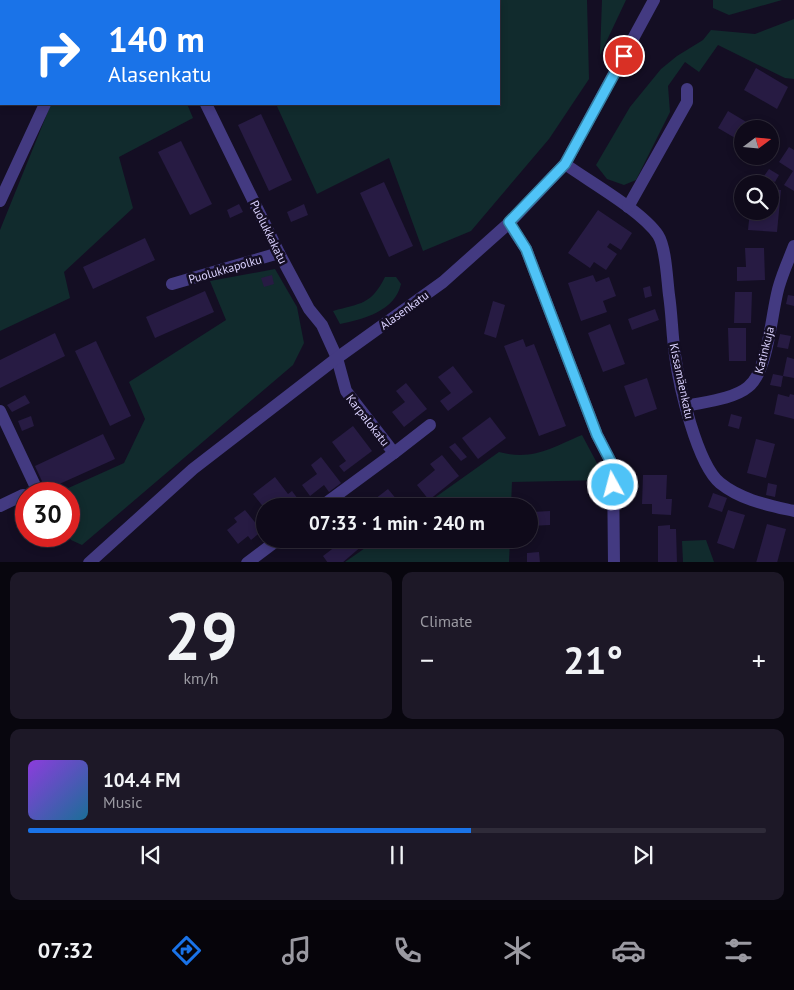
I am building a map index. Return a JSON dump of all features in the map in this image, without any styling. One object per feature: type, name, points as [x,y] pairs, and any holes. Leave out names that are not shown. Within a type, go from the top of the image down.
[{"type":"street","name":"Alasenkatu","points":[[89,562],[193,469],[337,358],[443,282],[509,222],[565,164],[654,0]]},
{"type":"street","points":[[628,207],[687,102],[687,88]]},
{"type":"street","points":[[0,201],[45,105]]},
{"type":"street","name":"Puolukkakatu","points":[[206,105],[279,253],[309,308],[322,325],[337,358]]},
{"type":"street","name":"Kissamäenkatu","points":[[565,164],[628,207],[647,222],[659,236],[666,268],[675,356],[686,406],[695,437],[706,463],[718,482],[734,493],[760,503],[794,511]]},
{"type":"street","points":[[509,222],[526,249],[597,435],[613,466],[614,562]]},
{"type":"street","name":"Katinkuja","points":[[686,406],[732,395],[747,388],[758,378],[779,285],[794,246]]},
{"type":"street","name":"Puolukkapolku","points":[[172,284],[279,253]]},
{"type":"street","name":"Karpalokatu","points":[[337,358],[346,391],[394,453]]},
{"type":"street","points":[[0,411],[33,482]]},
{"type":"street","name":"Karpalokatu","points":[[333,498],[430,425]]},
{"type":"street","points":[[0,506],[15,499]]},
{"type":"street","points":[[247,562],[266,548]]},
{"type":"green space","points":[[500,0],[587,0],[589,79],[549,139],[471,231],[423,251],[389,158],[317,194],[276,105],[500,105]]},
{"type":"green space","points":[[602,0],[626,0],[600,55]]},
{"type":"green space","points":[[713,0],[782,0],[729,15],[713,8]]},
{"type":"green space","points":[[794,19],[794,79],[785,78],[718,45],[699,72],[685,62],[668,86],[670,112],[636,180],[624,185],[607,179],[596,165],[630,107],[661,69],[677,56],[703,40],[711,30],[755,34]]},
{"type":"green space","points":[[51,105],[187,105],[193,118],[119,157],[133,208],[64,272],[70,298],[0,331],[0,230]]},
{"type":"green space","points":[[275,269],[297,307],[304,343],[293,365],[82,545],[80,544],[80,483],[124,463],[145,419],[129,382],[226,320],[210,281]]},
{"type":"green space","points":[[385,277],[396,277],[401,284],[398,293],[392,301],[368,316],[340,324],[333,311],[364,302],[375,293]]},
{"type":"green space","points":[[582,435],[606,480],[512,482],[511,498],[434,498],[499,452],[522,455],[542,452]]},
{"type":"green space","points":[[706,540],[714,562],[683,562],[682,541]]},
{"type":"green space","points":[[365,548],[510,548],[509,562],[345,562]]},
{"type":"building","points":[[756,68],[788,87],[777,109],[744,90]]},
{"type":"building","points":[[728,111],[743,120],[734,120],[734,137],[718,128]]},
{"type":"building","points":[[261,114],[292,180],[269,191],[238,125]]},
{"type":"building","points":[[181,141],[212,204],[190,215],[158,152]]},
{"type":"building","points":[[789,147],[794,150],[794,191],[784,185],[793,171],[779,162]]},
{"type":"building","points":[[769,169],[779,175],[765,175]]},
{"type":"building","points":[[384,182],[413,246],[389,257],[360,193]]},
{"type":"building","points":[[779,190],[781,190],[779,211]]},
{"type":"building","points":[[239,204],[243,212],[230,218],[227,210]]},
{"type":"building","points":[[304,204],[308,215],[291,222],[287,212]]},
{"type":"building","points":[[598,210],[632,233],[621,250],[610,243],[607,247],[617,254],[606,270],[594,262],[590,268],[568,253]]},
{"type":"building","points":[[749,220],[778,220],[777,232],[748,230]]},
{"type":"building","points":[[145,238],[155,260],[93,289],[83,267]]},
{"type":"building","points":[[745,248],[764,248],[765,280],[737,281],[737,267],[746,267]]},
{"type":"building","points":[[272,275],[274,284],[264,287],[261,278]]},
{"type":"building","points":[[593,275],[596,282],[609,277],[616,296],[603,301],[607,312],[581,321],[568,283]]},
{"type":"building","points":[[650,286],[652,296],[645,298],[643,288]]},
{"type":"building","points":[[205,291],[214,312],[155,338],[146,317]]},
{"type":"building","points":[[735,292],[752,292],[751,323],[734,323]]},
{"type":"building","points":[[788,295],[794,296],[794,306],[786,304]]},
{"type":"building","points":[[493,301],[505,305],[496,338],[484,334]]},
{"type":"building","points":[[655,309],[659,320],[632,330],[628,319]]},
{"type":"building","points":[[610,324],[625,364],[603,372],[588,333]]},
{"type":"building","points":[[728,328],[746,328],[746,361],[729,361]]},
{"type":"building","points":[[55,333],[65,356],[0,388],[0,360]]},
{"type":"building","points":[[780,334],[791,336],[788,349],[777,347]]},
{"type":"building","points":[[523,339],[526,347],[534,344],[566,426],[539,436],[504,346]]},
{"type":"building","points":[[96,341],[131,416],[110,426],[75,351]]},
{"type":"building","points":[[787,357],[794,359],[794,378],[783,376]]},
{"type":"building","points":[[453,366],[473,392],[448,411],[440,401],[451,393],[438,377]]},
{"type":"building","points":[[773,374],[783,376],[781,387],[770,385]]},
{"type":"building","points":[[647,378],[657,409],[635,417],[624,386]]},
{"type":"building","points":[[406,383],[427,409],[404,427],[392,412],[405,402],[396,391]]},
{"type":"building","points":[[778,394],[789,397],[790,394],[794,395],[794,419],[774,414]]},
{"type":"building","points":[[25,395],[30,403],[12,412],[7,405]]},
{"type":"building","points":[[731,414],[742,417],[739,429],[728,426]]},
{"type":"building","points":[[31,416],[34,426],[22,431],[18,421]]},
{"type":"building","points":[[490,417],[506,438],[478,459],[462,438]]},
{"type":"building","points":[[353,426],[372,451],[344,472],[339,466],[346,461],[332,442]]},
{"type":"building","points":[[103,434],[115,459],[64,482],[42,482],[35,466]]},
{"type":"building","points":[[756,439],[775,444],[766,478],[747,473]]},
{"type":"building","points":[[455,443],[467,457],[461,461],[449,447]]},
{"type":"building","points":[[442,455],[459,476],[432,498],[427,498],[417,485],[435,470],[430,464]]},
{"type":"building","points":[[321,457],[341,483],[329,492],[324,485],[310,496],[302,485],[317,474],[311,465]]},
{"type":"building","points":[[643,475],[667,475],[666,499],[672,499],[671,515],[652,514],[652,504],[642,504]]},
{"type":"building","points":[[275,477],[288,494],[292,491],[297,498],[256,498],[253,494]]},
{"type":"building","points":[[768,483],[777,485],[775,497],[766,495]]},
{"type":"building","points":[[388,489],[395,498],[376,498]]},
{"type":"building","points":[[713,493],[727,498],[722,512],[708,507]]},
{"type":"building","points":[[245,510],[256,524],[256,536],[251,540],[248,536],[238,544],[227,530],[237,522],[234,518]]},
{"type":"building","points":[[728,510],[745,515],[734,549],[717,543]]},
{"type":"building","points":[[550,511],[550,525],[538,526],[538,512]]},
{"type":"building","points":[[767,524],[786,529],[777,562],[756,562]]},
{"type":"building","points":[[670,525],[670,529],[676,529],[677,562],[658,562],[658,526]]},
{"type":"building","points":[[333,548],[360,548],[343,562],[327,562],[323,556]]},
{"type":"building","points":[[539,552],[540,562],[527,562],[527,553]]},
{"type":"route","points":[[613,485],[613,466],[597,435],[526,249],[509,222],[565,164],[624,56]]}]
